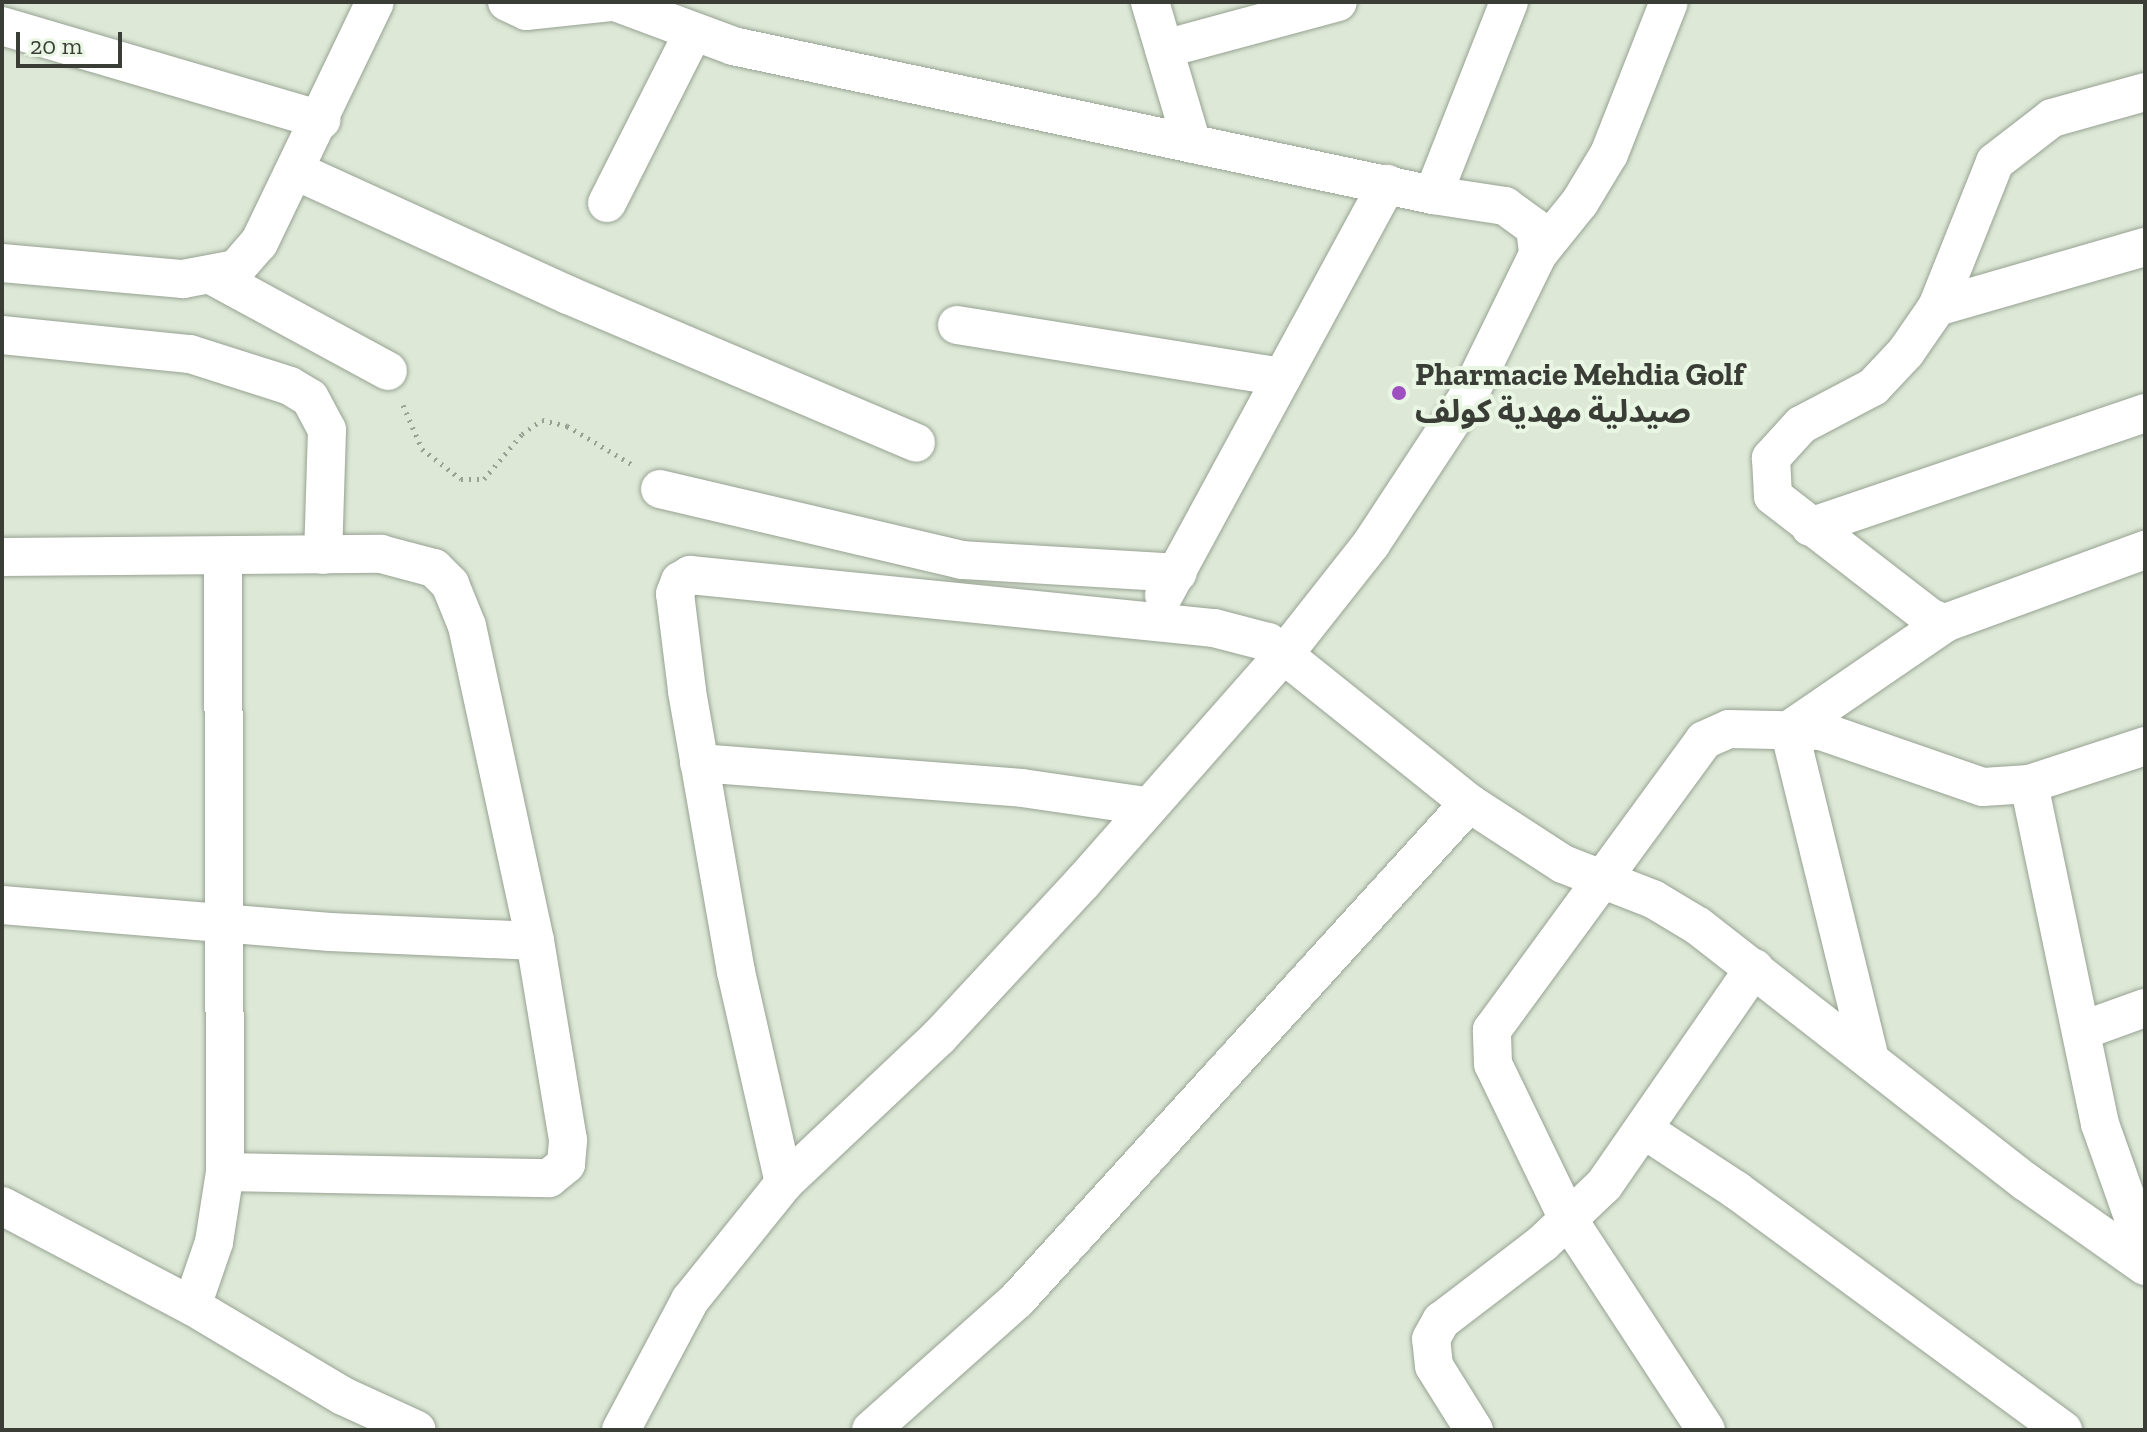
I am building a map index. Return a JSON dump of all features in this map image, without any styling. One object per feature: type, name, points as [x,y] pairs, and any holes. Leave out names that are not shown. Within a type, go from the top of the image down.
[{"type":"street","points":[[2,263],[183,279],[213,276],[236,269],[259,243],[321,120],[375,2]]},
{"type":"street","points":[[507,2],[526,11],[613,2],[693,33],[1192,144],[1518,211],[1535,228],[1538,254]]},
{"type":"street","points":[[1150,2],[1192,144]]},
{"type":"street","points":[[1164,49],[1338,2]]},
{"type":"street","points":[[1433,195],[1509,2]]},
{"type":"street","points":[[621,1430],[690,1300],[784,1183],[939,1037],[1285,653],[1371,544],[1469,395],[1538,254],[1580,202],[1609,154],[1669,2]]},
{"type":"street","points":[[2,26],[321,120]]},
{"type":"street","points":[[607,203],[693,33]]},
{"type":"street","points":[[1945,623],[1810,527],[1773,496],[1771,458],[1801,425],[1873,387],[1937,307],[1995,162],[2052,118],[2145,92]]},
{"type":"street","points":[[296,171],[568,295],[916,443]]},
{"type":"street","points":[[1148,621],[1178,573],[1387,184]]},
{"type":"street","points":[[1937,307],[2145,247]]},
{"type":"street","points":[[213,276],[388,371]]},
{"type":"street","points":[[957,325],[1282,377]]},
{"type":"street","points":[[2,335],[190,354],[290,386],[310,398],[327,430],[323,555]]},
{"type":"street","points":[[1810,527],[2145,413]]},
{"type":"street","points":[[660,489],[962,560],[1178,573]]},
{"type":"street","points":[[1789,730],[1945,623],[2145,550]]},
{"type":"street","points":[[2,557],[323,555],[410,558],[434,568],[450,584],[467,626],[535,941],[568,1140],[566,1164],[549,1178],[225,1172]]},
{"type":"street","points":[[192,1306],[214,1242],[225,1172],[221,923],[223,556]]},
{"type":"street","points":[[784,1183],[736,972],[699,763],[675,594],[680,581],[690,575],[1234,631],[1285,653],[1469,803],[1563,864],[1653,899],[1754,968],[2053,1203],[2145,1266]]},
{"type":"street","points":[[1706,1430],[1568,1219],[1493,1064],[1492,1030],[1704,740],[1729,729],[1821,731],[1983,787],[2029,784],[2145,746]]},
{"type":"street","points":[[1789,730],[1870,1059]]},
{"type":"street","points":[[699,763],[1022,788],[1146,806]]},
{"type":"street","points":[[2029,784],[2100,1124],[2145,1251]]},
{"type":"street","points":[[871,1430],[1017,1300],[1469,803]]},
{"type":"street","points":[[2,905],[221,923],[535,941]]},
{"type":"street","points":[[1474,1430],[1434,1366],[1431,1339],[1441,1321],[1568,1219],[1604,1185],[1646,1131],[1754,968]]},
{"type":"street","points":[[2081,1031],[2145,1008]]},
{"type":"street","points":[[1646,1131],[1736,1190],[2063,1430]]},
{"type":"street","points":[[2,1206],[192,1306],[331,1389],[417,1430]]},
{"type":"path","points":[[388,371],[422,449],[461,479],[484,479],[522,434],[542,420],[567,426],[637,467],[660,489]]},
{"type":"place","name":"Pharmacie Mehdia Golf صيدلية مهدية كولف","points":[[1399,393]]}]
